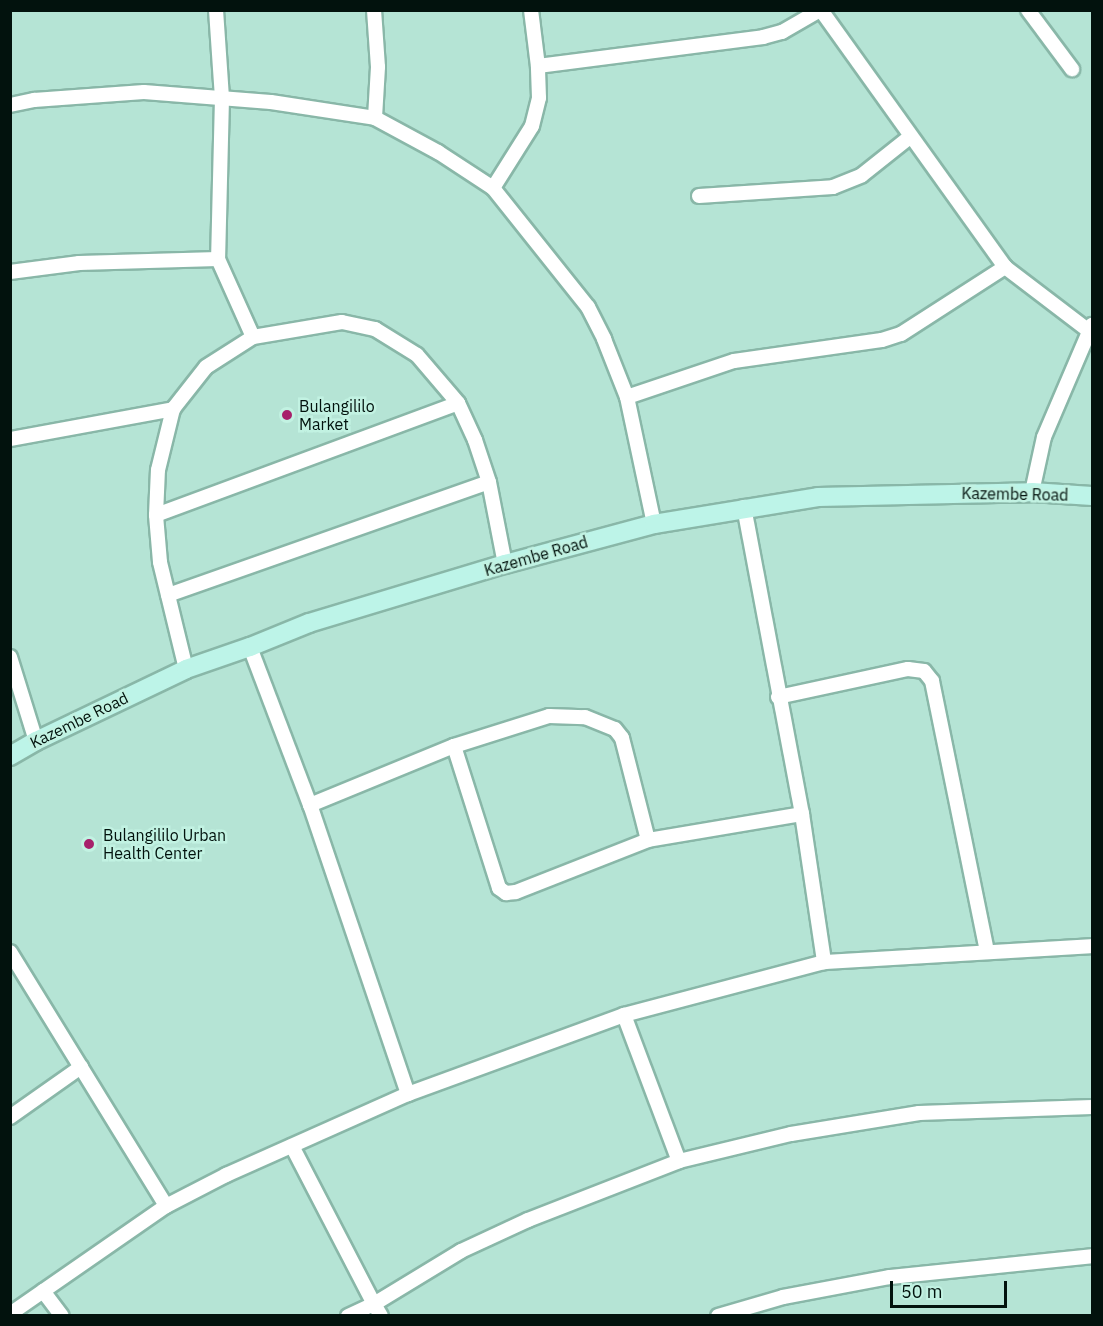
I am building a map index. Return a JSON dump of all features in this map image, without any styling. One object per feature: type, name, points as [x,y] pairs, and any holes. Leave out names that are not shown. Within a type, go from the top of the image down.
[{"type":"main road","name":"Kazembe Road","points":[[10,756],[36,741],[186,669],[250,647],[309,623],[505,564],[654,524],[744,507],[818,497],[1032,492],[1092,496]]},
{"type":"street","points":[[216,10],[222,98],[218,259],[253,337]]},
{"type":"street","points":[[374,10],[378,67],[375,118]]},
{"type":"street","points":[[493,188],[532,126],[539,98],[538,66],[531,10]]},
{"type":"street","points":[[538,66],[763,37],[782,32],[820,10],[1005,267],[1091,328],[1044,437],[1032,492]]},
{"type":"street","points":[[1028,10],[1072,69]]},
{"type":"street","points":[[10,105],[34,100],[144,92],[271,102],[375,118],[438,152],[493,188],[588,307],[627,397],[654,524]]},
{"type":"street","points":[[699,196],[833,187],[862,175],[910,137]]},
{"type":"street","points":[[10,272],[79,263],[218,259]]},
{"type":"street","points":[[627,397],[734,361],[882,340],[901,334],[1005,267]]},
{"type":"street","points":[[186,669],[160,562],[156,515],[158,470],[173,409],[206,367],[253,337],[342,322],[375,329],[417,355],[458,404],[475,440],[489,482],[505,564]]},
{"type":"street","points":[[156,515],[458,404]]},
{"type":"street","points":[[10,439],[173,409]]},
{"type":"street","points":[[168,595],[489,482]]},
{"type":"street","points":[[744,507],[778,697],[802,814],[824,962]]},
{"type":"street","points":[[250,647],[310,805],[408,1094]]},
{"type":"street","points":[[10,657],[36,741]]},
{"type":"street","points":[[778,697],[908,669],[924,671],[932,681],[987,951]]},
{"type":"street","points":[[310,805],[454,746],[549,716],[585,717],[615,729],[622,738],[648,840]]},
{"type":"street","points":[[454,746],[499,888],[506,893],[516,892],[648,840],[802,814]]},
{"type":"street","points":[[10,1314],[166,1206],[226,1174],[408,1094],[624,1015],[824,962],[1092,946]]},
{"type":"street","points":[[10,952],[166,1206]]},
{"type":"street","points":[[624,1015],[679,1161]]},
{"type":"street","points":[[10,1117],[81,1067]]},
{"type":"street","points":[[348,1316],[377,1310],[471,1247],[528,1220],[679,1161],[791,1134],[919,1113],[1092,1107]]},
{"type":"street","points":[[292,1146],[377,1310]]},
{"type":"street","points":[[718,1316],[783,1297],[890,1276],[1092,1256]]},
{"type":"street","points":[[43,1291],[62,1316]]},
{"type":"place","name":"Bulangililo Market","points":[[287,415]]},
{"type":"place","name":"Bulangililo Urban Health Center","points":[[89,844]]}]
